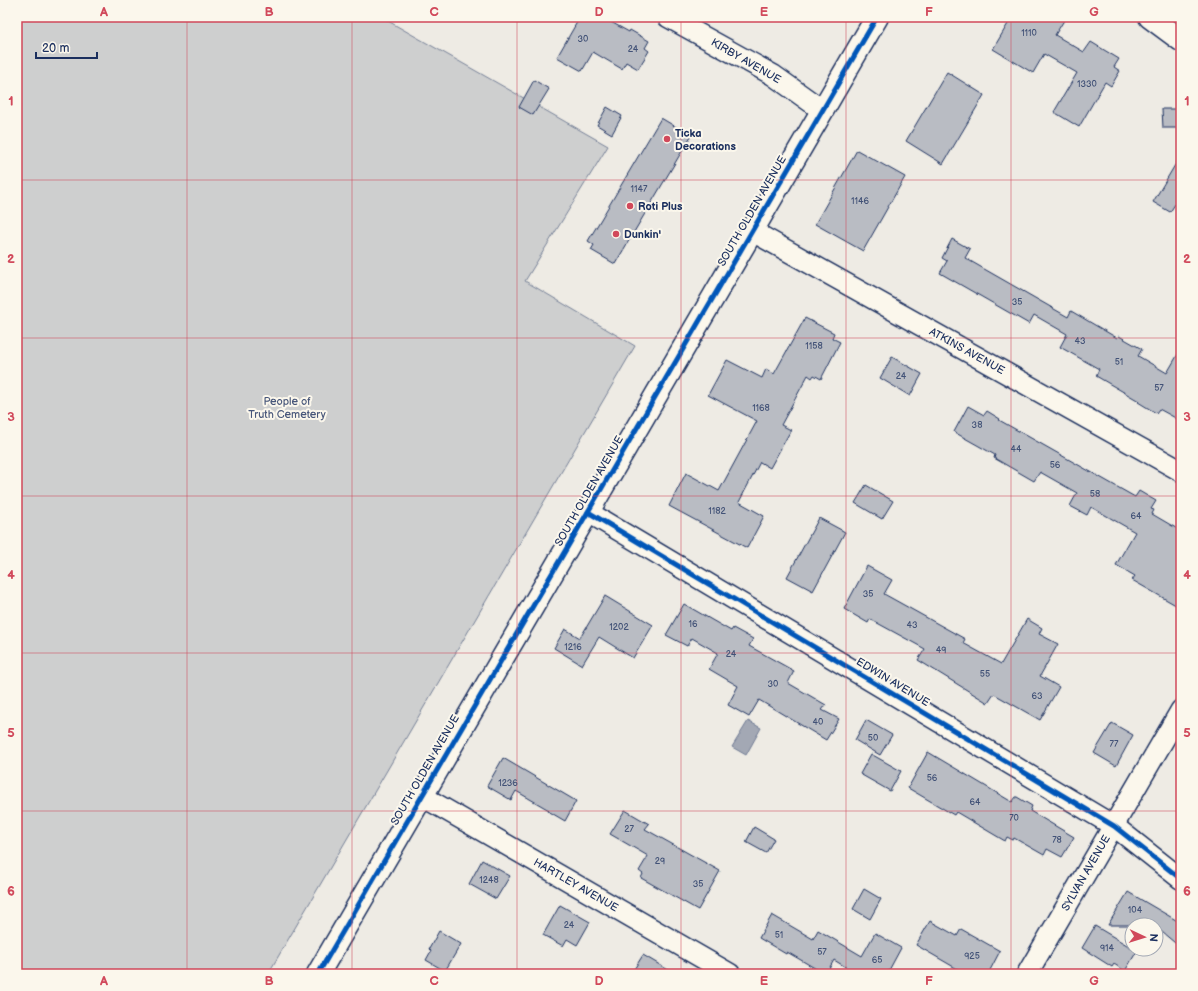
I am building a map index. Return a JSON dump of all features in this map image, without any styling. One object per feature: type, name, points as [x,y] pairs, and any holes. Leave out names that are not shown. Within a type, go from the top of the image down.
[{"type":"main road","name":"SOUTH OLDEN AVENUE","points":[[318,974],[877,17]]},
{"type":"main road","points":[[1150,17],[1181,40]]},
{"type":"street","name":"KIRBY AVENUE","points":[[668,17],[773,75],[822,110]]},
{"type":"street","name":"ATKINS AVENUE","points":[[752,231],[1181,471]]},
{"type":"street","name":"EDWIN AVENUE","points":[[588,512],[1114,826],[1181,879]]},
{"type":"street","name":"SYLVAN AVENUE","points":[[1027,974],[1181,710]]},
{"type":"street","name":"HARTLEY AVENUE","points":[[422,796],[730,974]]},
{"type":"green space","name":"People of Truth Cemetery","points":[[17,17],[381,17],[608,146],[525,281],[635,346],[268,974],[17,974]]},
{"type":"shaded area","points":[[748,721],[761,728],[746,755],[732,747]]},
{"type":"building","points":[[580,17],[602,17],[649,41],[645,48],[649,51],[638,69],[626,62],[622,69],[593,52],[582,71],[557,57]]},
{"type":"building","points":[[1012,17],[1066,17],[1055,35],[1084,52],[1091,42],[1119,59],[1114,67],[1120,71],[1111,86],[1105,82],[1079,127],[1054,112],[1077,73],[1044,54],[1033,73],[993,49]]},
{"type":"building","points":[[947,72],[984,95],[943,164],[906,141]]},
{"type":"building","points":[[534,80],[549,89],[533,115],[519,107]]},
{"type":"building","points":[[607,107],[622,116],[612,134],[597,125]]},
{"type":"building","points":[[1162,109],[1181,109],[1181,128],[1163,128]]},
{"type":"building","points":[[661,118],[691,136],[615,264],[591,250],[594,245],[588,241]]},
{"type":"building","points":[[857,150],[905,177],[863,251],[815,224]]},
{"type":"building","points":[[1181,155],[1181,195],[1170,212],[1153,202]]},
{"type":"building","points":[[952,239],[970,249],[965,258],[1068,317],[1071,311],[1117,338],[1119,336],[1142,349],[1138,356],[1167,373],[1181,349],[1181,421],[1159,409],[1156,413],[1138,402],[1139,401],[1096,376],[1099,369],[1060,347],[1067,334],[1034,315],[1029,324],[940,273],[947,261],[942,258]]},
{"type":"building","points":[[805,318],[834,333],[832,338],[840,342],[821,379],[814,375],[812,378],[808,375],[781,425],[791,430],[770,468],[760,462],[739,502],[764,516],[747,548],[669,506],[686,473],[719,491],[757,421],[708,395],[727,360],[762,378],[766,369],[774,374]]},
{"type":"building","points":[[892,357],[922,374],[910,396],[880,378]]},
{"type":"building","points":[[968,406],[984,415],[987,411],[1000,419],[999,420],[1135,497],[1139,491],[1156,501],[1151,509],[1154,510],[1152,514],[1181,531],[1181,608],[1132,580],[1135,576],[1116,565],[1135,532],[1091,507],[1087,515],[1070,506],[1077,493],[1040,472],[1034,481],[994,458],[995,455],[954,432]]},
{"type":"building","points":[[866,485],[893,501],[882,519],[855,503]]},
{"type":"building","points":[[819,518],[845,532],[813,591],[787,577]]},
{"type":"building","points":[[867,566],[892,580],[884,594],[965,639],[963,643],[1001,664],[1027,619],[1042,628],[1039,634],[1058,644],[1040,676],[1059,687],[1040,720],[994,694],[988,703],[918,660],[925,649],[870,619],[868,623],[844,609]]},
{"type":"building","points":[[605,596],[653,625],[633,658],[599,637],[582,665],[554,648],[565,629],[580,638]]},
{"type":"building","points":[[684,604],[731,631],[733,628],[753,639],[749,646],[794,671],[788,683],[826,705],[822,710],[839,719],[826,740],[759,700],[749,717],[728,705],[738,686],[709,669],[718,653],[692,638],[687,646],[666,635]]},
{"type":"building","points":[[866,720],[892,735],[880,755],[855,740]]},
{"type":"building","points":[[1112,723],[1133,735],[1116,766],[1094,753]]},
{"type":"building","points":[[928,752],[1012,802],[1017,797],[1032,806],[1030,811],[1074,837],[1062,857],[1047,849],[1044,855],[1014,838],[1013,840],[1007,837],[1005,841],[956,812],[954,815],[908,788]]},
{"type":"building","points":[[871,754],[901,771],[890,791],[860,774]]},
{"type":"building","points":[[503,758],[576,801],[565,821],[516,791],[511,800],[487,786]]},
{"type":"building","points":[[625,810],[649,824],[645,829],[720,871],[698,910],[641,878],[643,874],[639,871],[648,856],[610,834]]},
{"type":"building","points":[[754,827],[774,839],[766,853],[746,842]]},
{"type":"building","points":[[482,860],[510,876],[496,899],[469,884]]},
{"type":"building","points":[[864,889],[881,899],[870,919],[853,909]]},
{"type":"building","points":[[1128,892],[1181,923],[1181,948],[1164,934],[1164,917],[1124,917],[1124,925],[1108,925]]},
{"type":"building","points":[[560,905],[590,922],[577,945],[567,939],[563,946],[543,935]]},
{"type":"building","points":[[772,915],[813,939],[818,930],[862,956],[875,933],[901,948],[887,974],[857,974],[834,960],[825,974],[759,938]]},
{"type":"building","points":[[930,921],[957,936],[961,929],[1000,951],[988,974],[966,974],[916,945]]},
{"type":"building","points":[[1095,926],[1124,943],[1124,957],[1133,957],[1125,971],[1114,964],[1112,967],[1082,948]]},
{"type":"building","points":[[439,931],[461,944],[445,971],[426,960],[431,951],[429,949]]},
{"type":"building","points":[[643,955],[675,974],[631,974]]},
{"type":"cycle path","points":[[318,974],[877,17]]},
{"type":"cycle path","points":[[588,512],[1114,826],[1181,879]]},
{"type":"place","name":"Ticka Decorations","points":[[667,139]]},
{"type":"place","name":"Roti Plus","points":[[630,206]]},
{"type":"place","name":"Dunkin'","points":[[616,234]]}]
